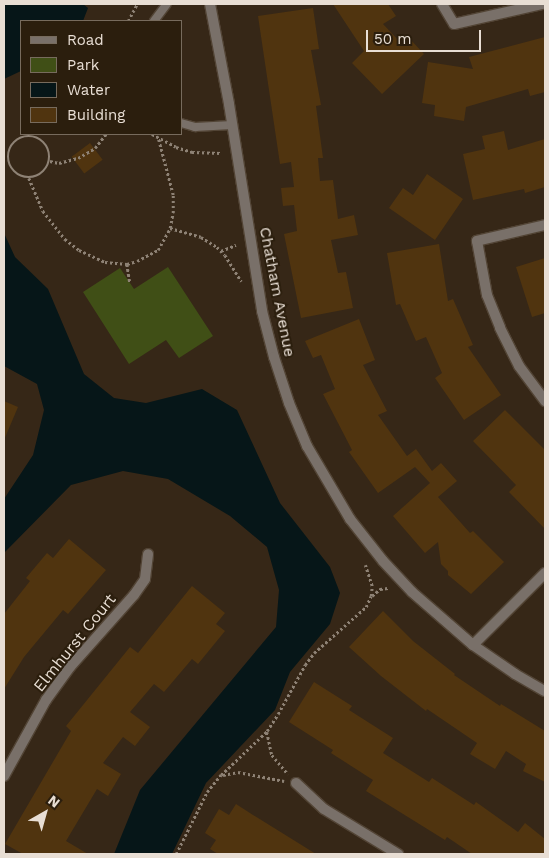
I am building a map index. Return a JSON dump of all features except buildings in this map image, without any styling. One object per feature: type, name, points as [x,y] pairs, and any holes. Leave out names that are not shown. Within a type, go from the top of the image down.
[{"type":"street","name":"Chatham Avenue","points":[[210,4],[262,311],[289,403],[307,446],[350,519],[383,561],[412,592],[473,645],[514,674],[545,692]]},
{"type":"street","points":[[442,4],[454,24],[543,4]]},
{"type":"street","points":[[545,225],[478,241],[488,294],[500,328],[519,366],[545,401]]},
{"type":"street","name":"Elmhurst Court","points":[[4,776],[22,740],[56,687],[145,579],[148,554]]},
{"type":"street","points":[[473,645],[545,573]]},
{"type":"street","points":[[296,783],[324,809],[398,854]]},
{"type":"lane","points":[[155,20],[168,4]]},
{"type":"lane","points":[[182,123],[195,127],[232,125]]},
{"type":"path","points":[[129,20],[137,4]]},
{"type":"path","points":[[30,135],[37,137],[48,147],[50,161],[43,173],[29,178],[17,174],[12,169],[9,163],[9,150],[17,139],[30,135]]},
{"type":"path","points":[[50,161],[59,163],[78,158],[95,148],[105,135]]},
{"type":"path","points":[[154,135],[192,152],[221,153]]},
{"type":"path","points":[[29,178],[43,210],[65,239],[94,258],[105,262],[127,264],[149,257],[158,250],[170,228],[173,195],[158,138]]},
{"type":"path","points":[[4,149],[9,150]]},
{"type":"path","points":[[170,228],[201,237],[221,252],[241,281]]},
{"type":"path","points":[[221,252],[236,245]]},
{"type":"path","points":[[127,264],[130,283]]},
{"type":"path","points":[[176,854],[196,811],[221,775],[267,731],[305,665],[314,653],[366,607],[371,596],[372,586],[365,565]]},
{"type":"path","points":[[371,596],[380,589],[388,588]]},
{"type":"path","points":[[267,731],[272,755],[296,783]]},
{"type":"path","points":[[221,775],[238,772],[296,783]]},
{"type":"green space","points":[[168,267],[213,336],[179,358],[166,340],[129,364],[83,292],[120,268],[134,289]]},
{"type":"water","points":[[4,4],[83,4],[88,8],[83,20],[20,20],[20,71],[4,79]]},
{"type":"water","points":[[4,233],[15,257],[48,289],[84,374],[114,398],[146,403],[202,389],[237,410],[280,503],[330,567],[340,593],[330,624],[290,672],[275,710],[206,783],[172,854],[114,854],[140,790],[276,627],[279,590],[267,547],[230,516],[168,479],[123,471],[71,485],[4,553],[4,499],[33,455],[44,410],[37,384],[4,366]]}]
